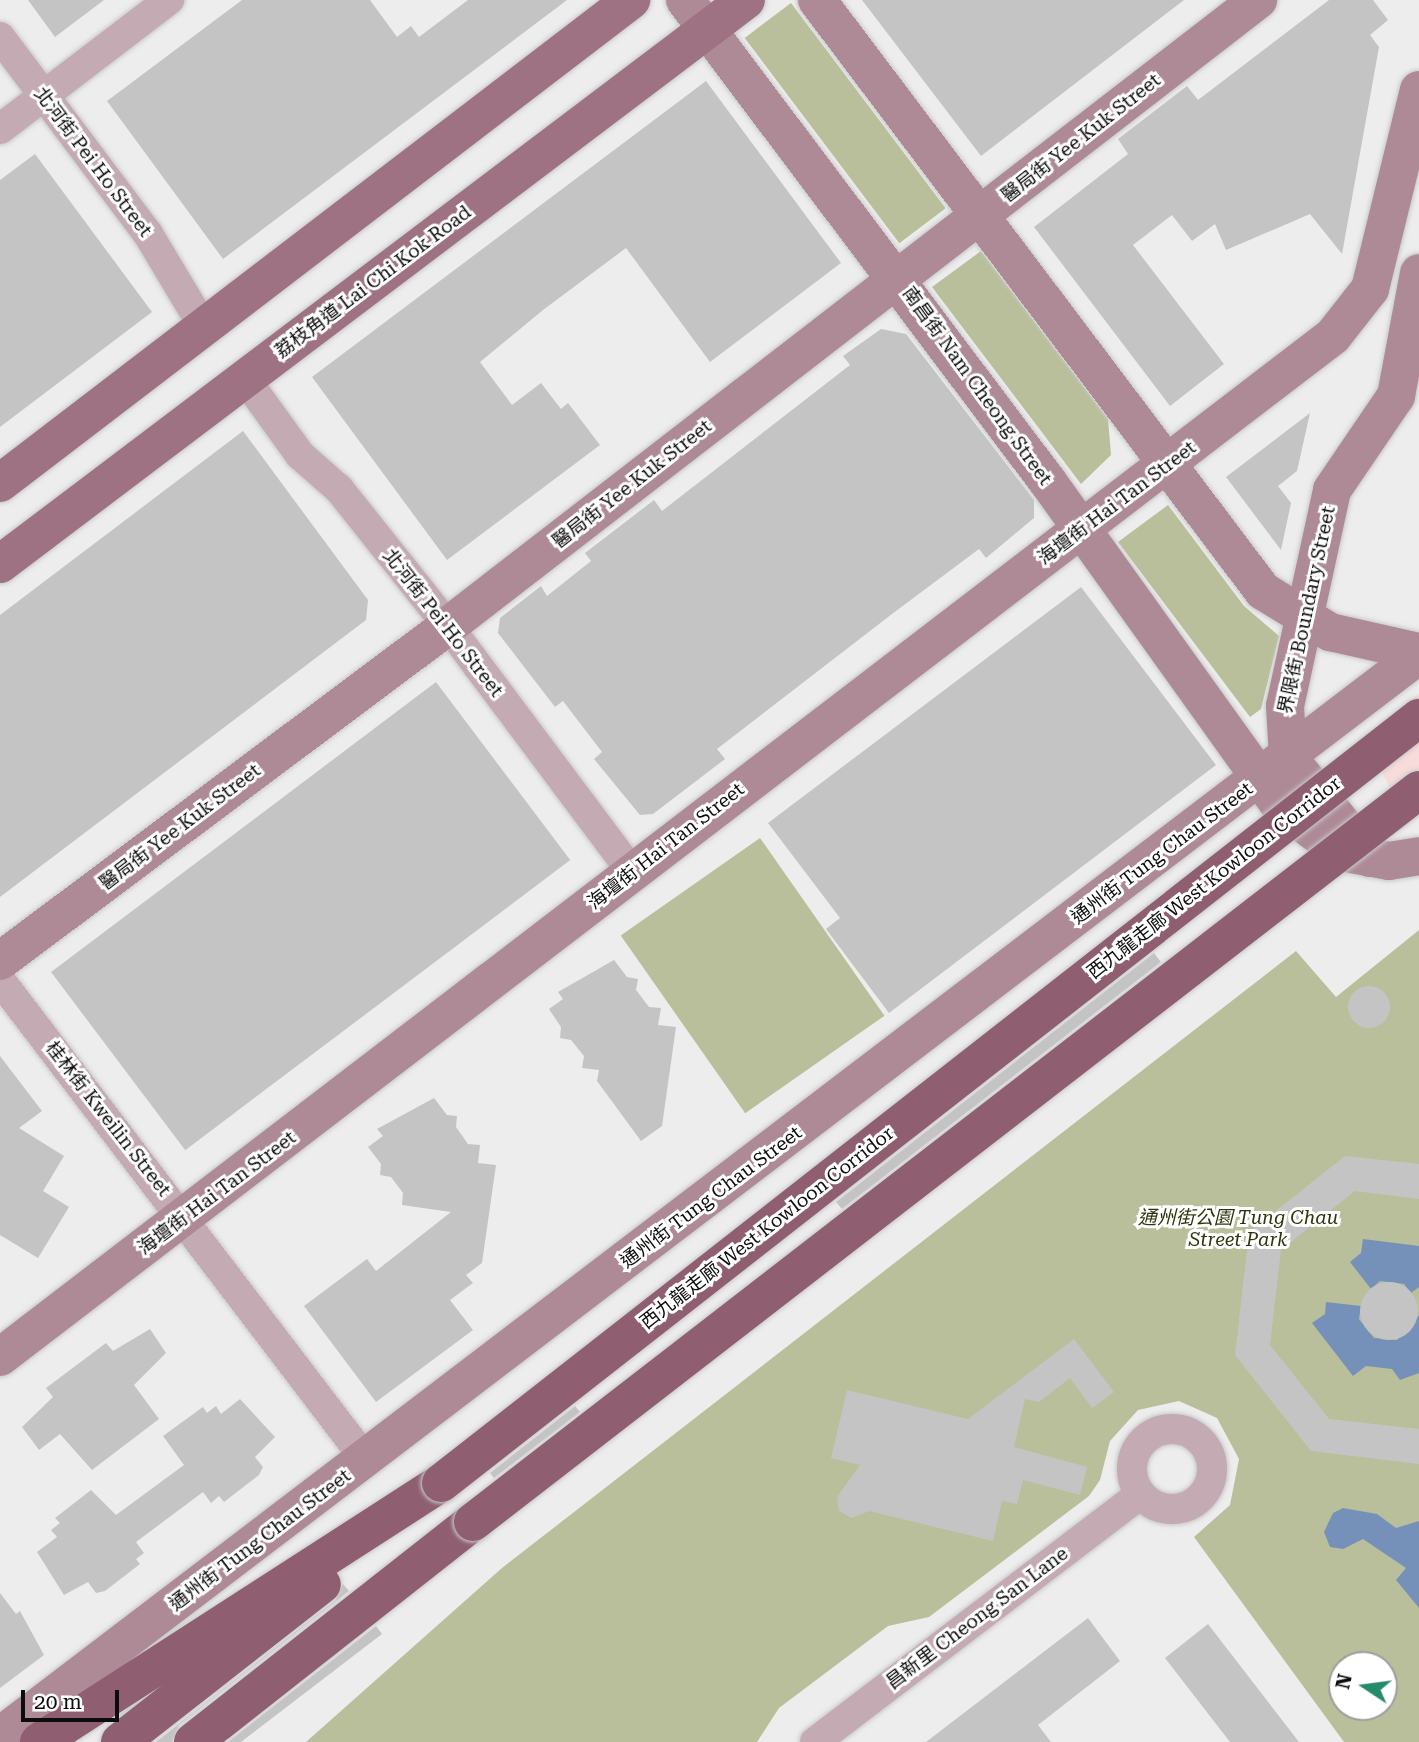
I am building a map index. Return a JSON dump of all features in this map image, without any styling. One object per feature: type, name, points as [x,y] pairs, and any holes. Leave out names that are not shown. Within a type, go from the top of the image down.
[{"type":"highway","name":"西九龍走廊 West Kowloon Corridor","points":[[120,1742],[441,1483],[1419,718]]},
{"type":"highway","points":[[193,1742],[1419,790]]},
{"type":"highway","points":[[39,1742],[441,1483]]},
{"type":"main road","points":[[0,482],[631,0]]},
{"type":"main road","name":"荔枝角道 Lai Chi Kok Road","points":[[0,564],[246,380],[697,14],[746,0]]},
{"type":"street","points":[[0,129],[169,0]]},
{"type":"street","points":[[817,0],[1263,591],[1305,621],[1419,653]]},
{"type":"street","name":"醫局街 Yee Kuk Street","points":[[0,961],[448,626],[1258,0]]},
{"type":"street","name":"南昌街 Nam Cheong Street","points":[[697,14],[898,279],[1081,528],[1275,768],[1371,859],[1419,856]]},
{"type":"street","name":"北河街 Pei Ho Street","points":[[0,37],[148,234],[203,326]]},
{"type":"street","name":"海壇街 Hai Tan Street","points":[[0,1357],[185,1218],[1081,528],[1168,465],[1333,335],[1370,289],[1419,90]]},
{"type":"street","name":"界限街 Boundary Street","points":[[1275,768],[1285,706],[1332,490],[1396,396],[1419,273]]},
{"type":"street","name":"北河街 Pei Ho Street","points":[[246,380],[300,454],[339,489],[448,626],[633,873]]},
{"type":"street","name":"通州街 Tung Chau Street","points":[[0,1736],[1275,768],[1419,653]]},
{"type":"street","name":"桂林街 Kweilin Street","points":[[0,980],[185,1218],[366,1460]]},
{"type":"street","name":"昌新里 Cheong San Lane","points":[[815,1742],[1140,1494]]},
{"type":"shaded area","points":[[1419,693],[1419,812],[1396,801],[1376,759],[1394,715]]},
{"type":"green space","points":[[791,3],[946,208],[899,243],[745,38]]},
{"type":"green space","points":[[981,251],[1108,419],[1111,455],[1081,484],[932,287]]},
{"type":"green space","points":[[1168,505],[1244,606],[1279,636],[1261,709],[1250,717],[1118,542]]},
{"type":"green space","points":[[760,838],[884,1016],[745,1113],[621,936]]},
{"type":"green space","name":"通州街公園 Tung Chau Street Park","points":[[1419,930],[1419,1742],[1344,1742],[1329,1721],[1398,1721],[1398,1651],[1328,1651],[1328,1720],[1194,1537],[1230,1505],[1239,1459],[1217,1418],[1179,1401],[1138,1410],[1110,1441],[1100,1480],[1089,1496],[929,1617],[888,1626],[779,1708],[757,1742],[306,1742],[502,1568],[1296,951],[1336,997]]},
{"type":"water","points":[[1363,1239],[1419,1246],[1419,1287],[1411,1293],[1404,1284],[1380,1281],[1371,1289],[1350,1262],[1361,1253]]},
{"type":"water","points":[[1326,1302],[1361,1306],[1359,1319],[1374,1338],[1397,1340],[1419,1315],[1419,1373],[1400,1380],[1392,1369],[1366,1366],[1353,1376],[1312,1323],[1325,1314]]},
{"type":"water","points":[[1343,1508],[1377,1514],[1396,1528],[1419,1521],[1419,1608],[1396,1580],[1406,1568],[1363,1539],[1343,1549],[1330,1547],[1324,1532],[1333,1513]]},
{"type":"building","points":[[28,0],[104,0],[55,37]]},
{"type":"building","points":[[242,0],[370,0],[397,37],[411,26],[419,37],[468,0],[567,0],[223,259],[107,101]]},
{"type":"building","points":[[862,0],[1184,0],[981,156]]},
{"type":"building","points":[[1329,0],[1373,0],[1388,20],[1370,35],[1379,47],[1342,254],[1310,214],[1226,250],[1215,224],[1192,241],[1172,215],[1133,245],[1224,364],[1170,406],[1034,227],[1128,154],[1118,139],[1187,86],[1198,100]]},
{"type":"building","points":[[706,81],[841,263],[710,362],[626,248],[543,310],[480,362],[512,405],[541,383],[561,409],[568,403],[600,445],[447,560],[312,377]]},
{"type":"building","points":[[35,154],[152,312],[0,427],[0,180]]},
{"type":"building","points":[[881,329],[906,334],[1034,500],[1034,518],[986,558],[979,549],[892,614],[717,749],[725,759],[653,814],[640,815],[594,759],[602,752],[563,701],[555,707],[498,633],[500,618],[541,586],[547,596],[591,561],[585,553],[654,500],[662,511],[850,365],[843,356]]},
{"type":"building","points":[[1310,413],[1297,471],[1278,486],[1291,503],[1281,550],[1226,477]]},
{"type":"building","points":[[243,431],[368,600],[366,620],[0,897],[0,615]]},
{"type":"building","points":[[1081,587],[1216,765],[889,1013],[826,929],[840,918],[768,823]]},
{"type":"building","points":[[436,682],[570,860],[185,1150],[51,972]]},
{"type":"building","points":[[1154,953],[1161,962],[842,1209],[836,1202]]},
{"type":"building","points":[[614,960],[627,977],[638,979],[636,990],[649,1007],[661,1008],[658,1025],[676,1027],[662,1126],[641,1141],[597,1081],[599,1070],[582,1068],[584,1056],[571,1040],[560,1038],[561,1027],[549,1009],[563,999],[558,992]]},
{"type":"building","points":[[1369,986],[1384,992],[1390,1007],[1384,1022],[1369,1028],[1354,1022],[1348,1007],[1354,992]]},
{"type":"building","points":[[0,1056],[42,1111],[19,1128],[64,1156],[43,1191],[69,1207],[38,1258],[0,1235]]},
{"type":"building","points":[[434,1098],[447,1115],[457,1116],[456,1127],[468,1144],[480,1145],[478,1163],[496,1165],[482,1263],[466,1275],[473,1283],[450,1300],[473,1330],[376,1402],[304,1306],[367,1259],[376,1271],[451,1212],[402,1205],[403,1193],[391,1177],[380,1175],[381,1164],[368,1147],[383,1136],[377,1129]]},
{"type":"building","points":[[1345,1156],[1419,1164],[1419,1199],[1355,1191],[1281,1250],[1270,1345],[1329,1419],[1419,1429],[1419,1464],[1311,1451],[1235,1355],[1249,1232]]},
{"type":"building","points":[[1383,1282],[1395,1282],[1410,1290],[1418,1305],[1418,1317],[1410,1332],[1395,1340],[1383,1340],[1368,1332],[1360,1317],[1360,1305],[1368,1290]]},
{"type":"building","points":[[150,1329],[166,1353],[134,1385],[159,1419],[92,1470],[60,1434],[39,1450],[22,1427],[53,1397],[46,1388],[106,1343],[113,1351]]},
{"type":"building","points":[[1074,1339],[1114,1392],[1092,1408],[1070,1378],[1039,1402],[1025,1399],[1014,1447],[1087,1467],[1080,1495],[1023,1480],[1017,1504],[1002,1501],[993,1541],[869,1511],[852,1518],[839,1511],[837,1497],[860,1465],[831,1458],[847,1390],[968,1419]]},
{"type":"building","points":[[240,1399],[275,1437],[255,1457],[263,1467],[259,1475],[224,1502],[219,1496],[211,1503],[203,1492],[136,1542],[144,1553],[136,1559],[140,1564],[105,1591],[96,1593],[88,1582],[64,1595],[37,1552],[57,1537],[51,1530],[60,1523],[55,1518],[91,1490],[116,1515],[184,1465],[163,1436],[203,1407],[207,1413],[216,1406],[221,1414]]},
{"type":"building","points":[[575,1406],[580,1412],[494,1478],[490,1473]]},
{"type":"building","points":[[343,1584],[349,1591],[179,1725],[172,1742],[156,1742],[335,1601]]},
{"type":"building","points":[[0,1593],[16,1614],[20,1611],[44,1655],[0,1688]]},
{"type":"building","points":[[1088,1618],[1120,1661],[1038,1725],[1051,1742],[926,1742]]},
{"type":"building","points":[[1208,1624],[1299,1742],[1230,1742],[1165,1658]]},
{"type":"building","points":[[376,1626],[382,1634],[241,1742],[228,1742]]}]
